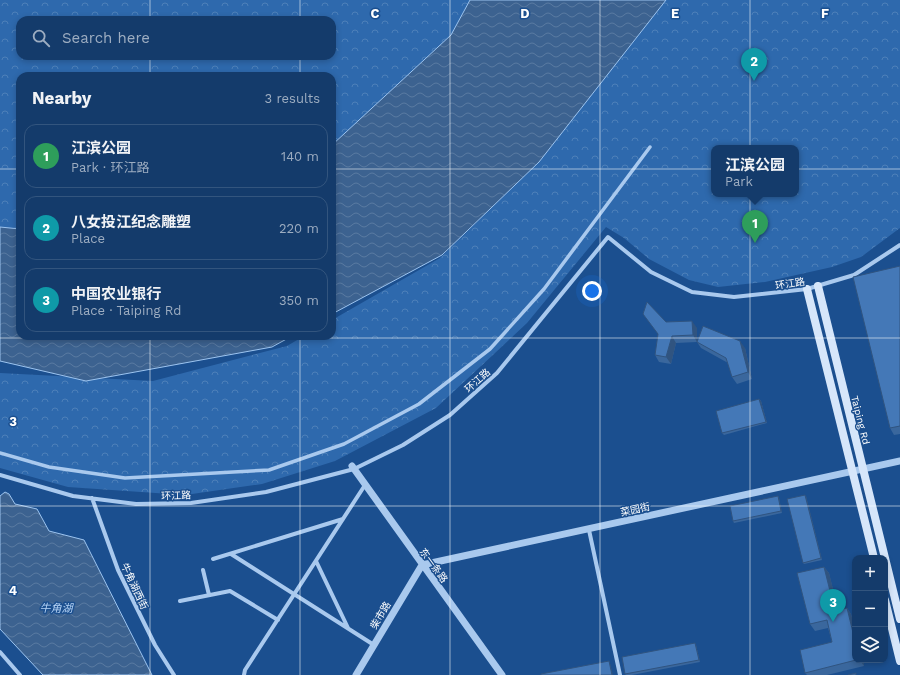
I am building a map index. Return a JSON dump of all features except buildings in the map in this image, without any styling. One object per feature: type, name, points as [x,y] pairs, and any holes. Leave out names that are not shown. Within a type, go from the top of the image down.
[{"type":"main road","name":"Taiping Rd","points":[[818,286],[884,555]]},
{"type":"main road","name":"Taiping Rd","points":[[807,289],[873,555]]},
{"type":"main road","name":"Taiping Rd","points":[[888,570],[900,619]]},
{"type":"main road","points":[[888,612],[900,660]]},
{"type":"street","points":[[0,453],[49,467],[125,478],[269,470],[344,444],[419,404],[490,349],[544,289],[650,147]]},
{"type":"street","name":"环江路","points":[[0,476],[73,496],[136,504],[191,503],[266,492],[353,468],[403,445],[450,415],[497,373],[608,237],[651,272],[692,292],[734,297],[807,289],[854,275],[900,245]]},
{"type":"street","name":"菜园街","points":[[422,566],[900,461]]},
{"type":"street","name":"东一条路","points":[[353,468],[422,566],[502,675]]},
{"type":"street","points":[[244,675],[245,670],[365,485]]},
{"type":"street","name":"牛角湖西街","points":[[92,498],[118,570],[155,645],[174,675]]},
{"type":"street","points":[[213,559],[343,519]]},
{"type":"street","points":[[588,530],[620,675]]},
{"type":"street","points":[[231,554],[374,645]]},
{"type":"street","points":[[316,560],[348,628]]},
{"type":"street","name":"柴市路","points":[[356,675],[422,566]]},
{"type":"street","points":[[203,570],[209,595]]},
{"type":"street","points":[[180,601],[230,591],[278,620]]},
{"type":"street","points":[[0,652],[20,675]]},
{"type":"green space","points":[[0,0],[470,0],[451,35],[336,141],[336,72],[16,72],[16,229],[0,227]]},
{"type":"green space","points":[[666,0],[900,0],[900,228],[861,257],[832,267],[765,282],[718,287],[689,280],[649,259],[624,238],[606,227],[527,323],[436,408],[335,461],[262,484],[185,495],[68,487],[0,468],[0,373],[153,381],[287,346],[297,340],[336,340],[336,318],[440,258],[539,162]]},
{"type":"water","points":[[470,0],[666,0],[539,162],[442,255],[336,312],[336,141],[451,35]]},
{"type":"water","points":[[0,227],[16,229],[16,340],[285,340],[272,347],[86,381],[0,361]]},
{"type":"water","name":"牛角湖","points":[[5,492],[9,494],[15,504],[37,509],[49,531],[84,540],[152,675],[43,675],[0,629],[0,496]]},
{"type":"place","name":"八女投江纪念雕塑","points":[[754,81]]},
{"type":"place","name":"江滨公园","points":[[755,243]]},
{"type":"place","name":"中国农业银行","points":[[833,622]]}]
